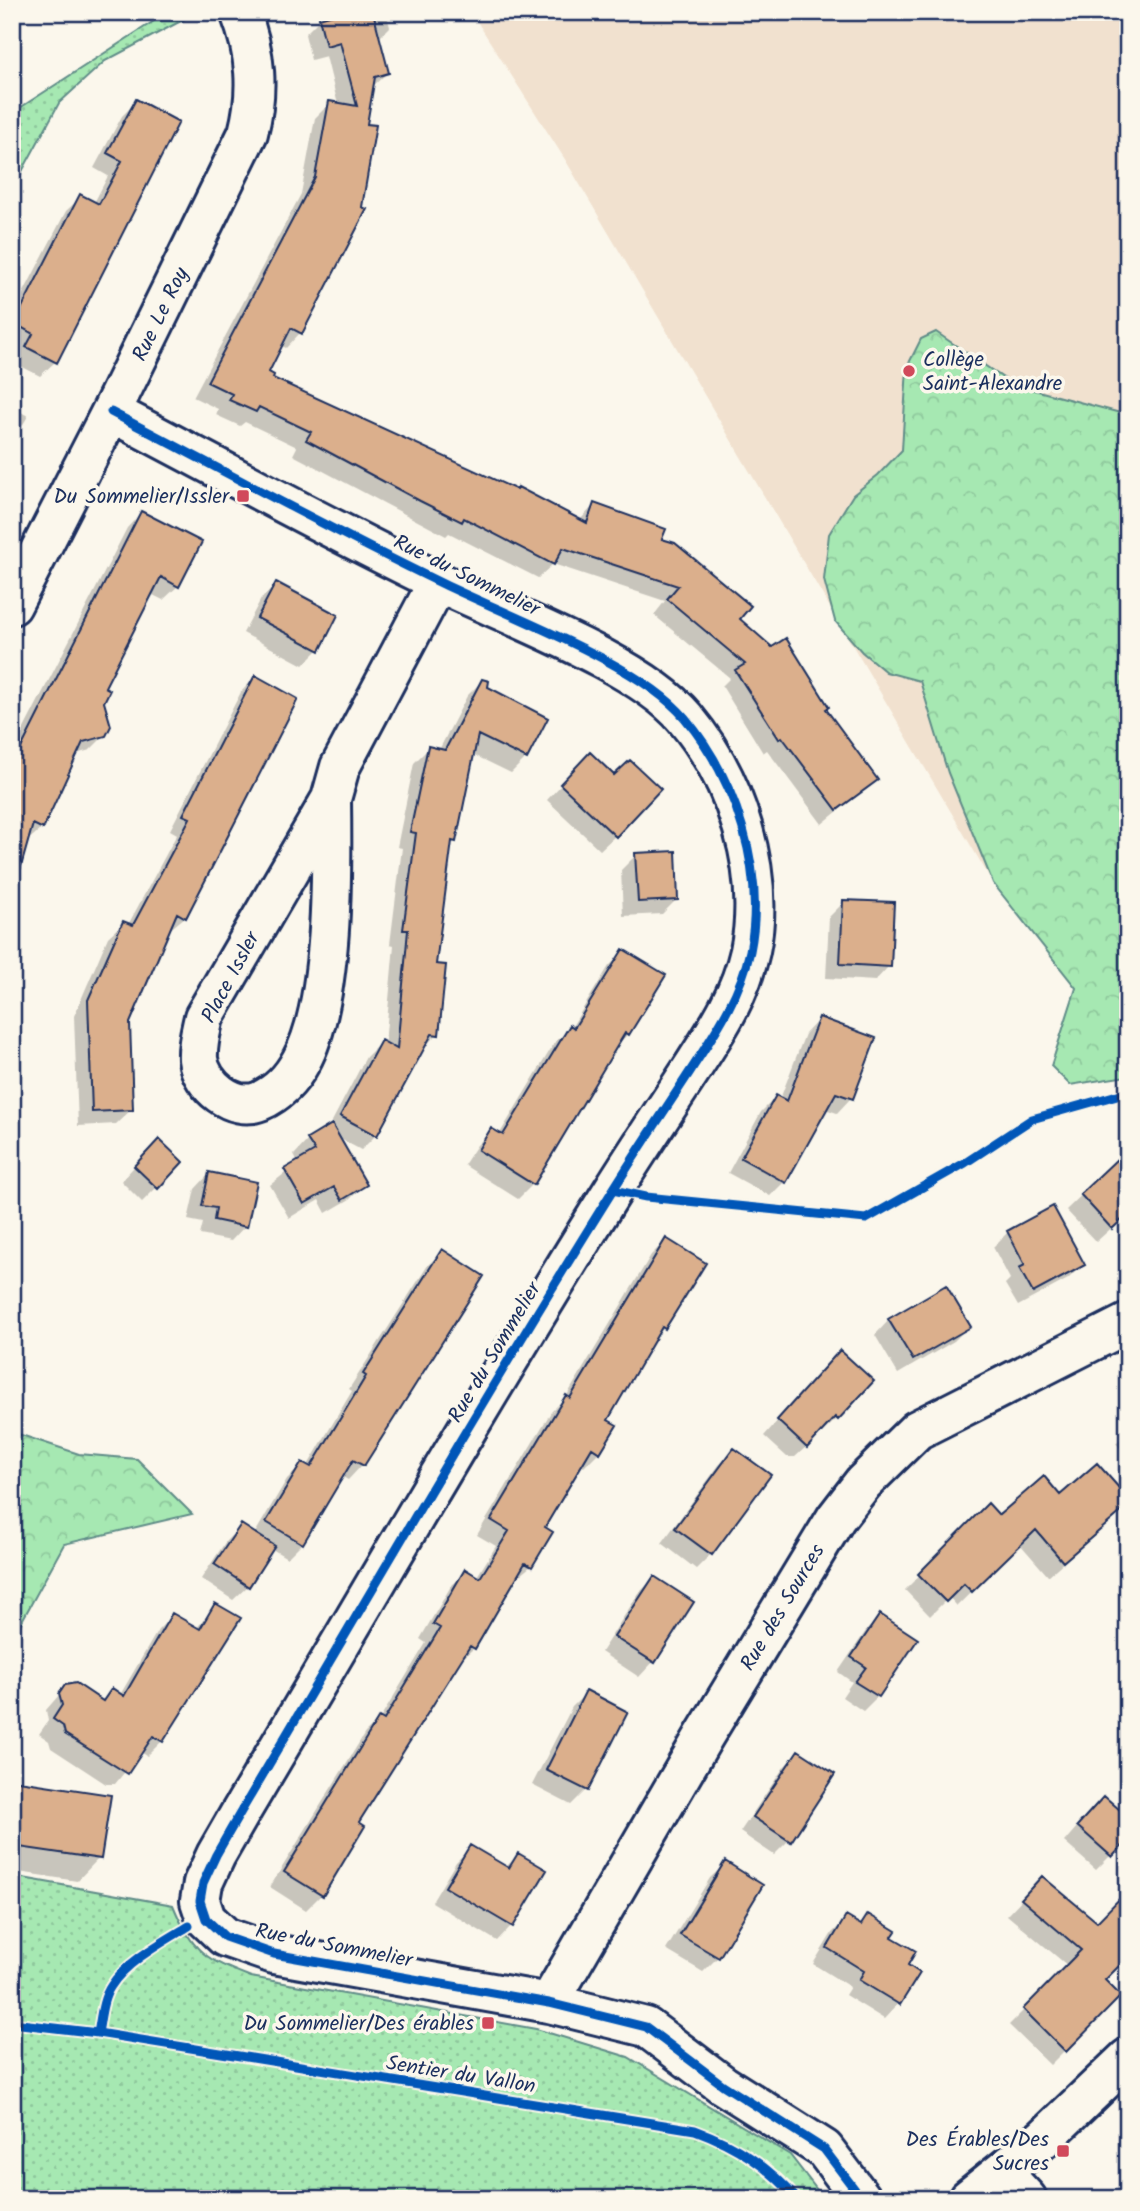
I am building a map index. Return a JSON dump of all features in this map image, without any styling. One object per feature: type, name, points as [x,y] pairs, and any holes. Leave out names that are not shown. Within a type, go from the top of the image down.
[{"type":"street","name":"Rue Le Roy","points":[[12,605],[111,412],[248,133],[256,84],[254,58],[240,12]]},
{"type":"street","name":"Rue du Sommelier","points":[[111,412],[438,582],[614,666],[657,692],[683,715],[705,745],[740,821],[750,856],[754,889],[751,946],[744,976],[730,1010],[606,1202],[216,1855],[203,1883],[200,1901],[206,1919],[225,1937],[246,1946],[550,2003],[646,2027],[723,2085],[824,2149],[862,2199]]},
{"type":"street","name":"Place Issler","points":[[331,799],[332,877],[322,992],[315,1027],[301,1061],[279,1090],[257,1102],[235,1102],[217,1093],[204,1078],[198,1060],[198,1040],[204,1017],[331,799],[340,767],[438,582]]},
{"type":"street","name":"Rue des Sources","points":[[550,2003],[704,1736],[836,1518],[863,1483],[917,1430],[1128,1323]]},
{"type":"street","points":[[968,2199],[1015,2185],[1044,2138],[1128,2058]]},
{"type":"shaded area","name":"Collège Saint-Alexandre","points":[[471,12],[1128,12],[1128,837],[993,883],[566,161]]},
{"type":"green space","points":[[168,12],[198,12],[105,61],[59,103],[12,190],[12,113]]},
{"type":"green space","points":[[936,332],[1012,384],[1128,415],[1127,1076],[1070,1085],[1051,1066],[1076,988],[993,883],[948,773],[920,681],[886,672],[862,652],[835,621],[824,580],[829,534],[853,495],[878,475],[902,450],[907,367],[921,339]]},
{"type":"green space","points":[[12,1432],[79,1454],[137,1459],[192,1514],[64,1544],[12,1639]]},
{"type":"green space","points":[[12,1876],[173,1905],[187,1934],[202,1952],[222,1965],[251,1977],[536,2029],[628,2057],[790,2155],[824,2199],[12,2199]]},
{"type":"building","points":[[340,12],[373,12],[389,73],[375,77],[367,124],[376,125],[362,207],[367,209],[302,334],[291,328],[269,372],[274,375],[273,378],[517,490],[518,487],[587,523],[594,503],[666,529],[662,539],[675,543],[751,606],[740,619],[772,647],[786,638],[829,707],[826,709],[878,780],[837,810],[782,737],[779,739],[735,670],[745,664],[667,599],[678,586],[563,548],[554,565],[464,518],[462,522],[420,501],[306,440],[311,432],[259,407],[256,412],[229,400],[232,394],[207,382],[315,177],[329,101],[357,106],[340,42],[326,46],[319,18]]},
{"type":"building","points":[[136,99],[179,122],[57,363],[26,347],[33,334],[14,323],[80,194],[99,204],[122,161],[107,153]]},
{"type":"building","points":[[141,511],[202,542],[179,587],[161,577],[105,687],[110,690],[104,702],[111,726],[106,736],[83,742],[43,829],[33,824],[20,870],[12,868],[12,766]]},
{"type":"building","points":[[276,582],[338,615],[320,651],[257,618]]},
{"type":"building","points":[[255,675],[298,699],[186,918],[177,913],[130,1023],[133,1110],[92,1112],[88,1000],[123,921],[133,925],[190,818],[183,815]]},
{"type":"building","points":[[482,679],[489,681],[488,687],[548,718],[527,759],[478,735],[456,842],[452,841],[436,964],[446,965],[439,1035],[432,1034],[377,1136],[340,1116],[381,1040],[397,1049],[408,930],[403,930],[416,833],[410,832],[428,746],[445,750]]},
{"type":"building","points":[[590,752],[614,775],[630,760],[661,789],[616,837],[560,784]]},
{"type":"building","points":[[676,851],[678,900],[638,902],[635,853]]},
{"type":"building","points":[[843,900],[894,902],[891,967],[840,964]]},
{"type":"building","points":[[623,949],[666,975],[629,1035],[625,1033],[534,1185],[478,1150],[491,1128],[503,1135],[570,1025],[574,1028]]},
{"type":"building","points":[[819,1017],[876,1038],[853,1099],[836,1093],[786,1183],[741,1158],[776,1095],[787,1101]]},
{"type":"building","points":[[332,1124],[367,1185],[342,1200],[334,1187],[304,1204],[284,1169],[315,1151],[307,1139]]},
{"type":"building","points":[[159,1139],[183,1162],[158,1189],[134,1166]]},
{"type":"building","points":[[1117,1159],[1128,1172],[1128,1214],[1112,1229],[1080,1194]]},
{"type":"building","points":[[209,1172],[257,1182],[247,1227],[214,1220],[216,1208],[202,1206]]},
{"type":"building","points":[[1053,1206],[1085,1265],[1033,1293],[1019,1268],[1025,1265],[1007,1231]]},
{"type":"building","points":[[666,1238],[706,1263],[665,1329],[662,1327],[608,1420],[617,1425],[600,1453],[592,1448],[545,1527],[553,1532],[532,1567],[525,1563],[475,1649],[470,1646],[359,1822],[365,1826],[323,1896],[284,1872],[379,1717],[384,1720],[440,1628],[433,1624],[465,1569],[480,1578],[509,1531],[491,1520],[566,1395],[570,1398]]},
{"type":"building","points":[[442,1249],[484,1276],[364,1466],[353,1460],[303,1544],[266,1522],[302,1462],[311,1467],[366,1376],[363,1374]]},
{"type":"building","points":[[946,1285],[971,1327],[913,1360],[888,1319]]},
{"type":"building","points":[[840,1350],[874,1381],[838,1420],[835,1417],[807,1448],[777,1420]]},
{"type":"building","points":[[734,1448],[771,1475],[712,1555],[675,1528]]},
{"type":"building","points":[[1097,1463],[1128,1498],[1128,1506],[1063,1562],[1036,1530],[972,1592],[964,1584],[946,1602],[918,1574],[988,1503],[999,1515],[1044,1476],[1060,1495]]},
{"type":"building","points":[[241,1524],[275,1546],[249,1587],[214,1564]]},
{"type":"building","points":[[654,1576],[694,1602],[655,1663],[614,1637]]},
{"type":"building","points":[[215,1603],[241,1618],[163,1742],[153,1736],[128,1774],[65,1734],[63,1726],[53,1719],[62,1705],[59,1694],[65,1685],[76,1683],[103,1701],[112,1688],[124,1696],[172,1613],[200,1629]]},
{"type":"building","points":[[880,1614],[918,1639],[879,1697],[855,1682],[866,1667],[851,1657]]},
{"type":"building","points":[[586,1690],[628,1712],[588,1791],[546,1770]]},
{"type":"building","points":[[798,1750],[835,1774],[791,1842],[753,1817]]},
{"type":"building","points":[[12,1780],[111,1795],[101,1859],[12,1846]]},
{"type":"building","points":[[1104,1796],[1128,1817],[1128,1840],[1112,1857],[1077,1826]]},
{"type":"building","points":[[470,1845],[509,1868],[518,1853],[547,1870],[513,1927],[445,1887]]},
{"type":"building","points":[[725,1861],[763,1885],[719,1958],[680,1935]]},
{"type":"building","points":[[1042,1876],[1097,1922],[1128,1890],[1128,1957],[1105,1980],[1121,1996],[1066,2052],[1023,2009],[1081,1950],[1021,1899]]},
{"type":"building","points":[[868,1914],[896,1931],[892,1937],[916,1951],[908,1965],[920,1973],[900,2005],[859,1980],[864,1971],[827,1948],[846,1916],[861,1925]]},
{"type":"cycle path","points":[[111,412],[401,563],[606,660],[664,698],[685,718],[719,769],[743,828],[754,890],[750,951],[740,983],[726,1013],[518,1345],[216,1855],[203,1883],[200,1901],[206,1919],[225,1937],[274,1954],[549,2003],[646,2027],[723,2085],[824,2149],[862,2199]]},
{"type":"cycle path","points":[[613,1190],[646,1197],[866,1219],[965,1163],[1032,1119],[1128,1092]]},
{"type":"cycle path","points":[[98,2033],[106,1997],[118,1977],[146,1953],[189,1926]]},
{"type":"cycle path","name":"Sentier du Vallon","points":[[12,2023],[98,2033],[695,2130],[724,2142],[750,2158],[775,2176],[797,2199]]},
{"type":"place","name":"Collège Saint-Alexandre","points":[[909,371]]},
{"type":"place","name":"Du Sommelier/Issler","points":[[243,496]]},
{"type":"place","name":"Du Sommelier/Des érables","points":[[488,2023]]},
{"type":"place","name":"Des Érables/Des Sucres","points":[[1063,2151]]}]
